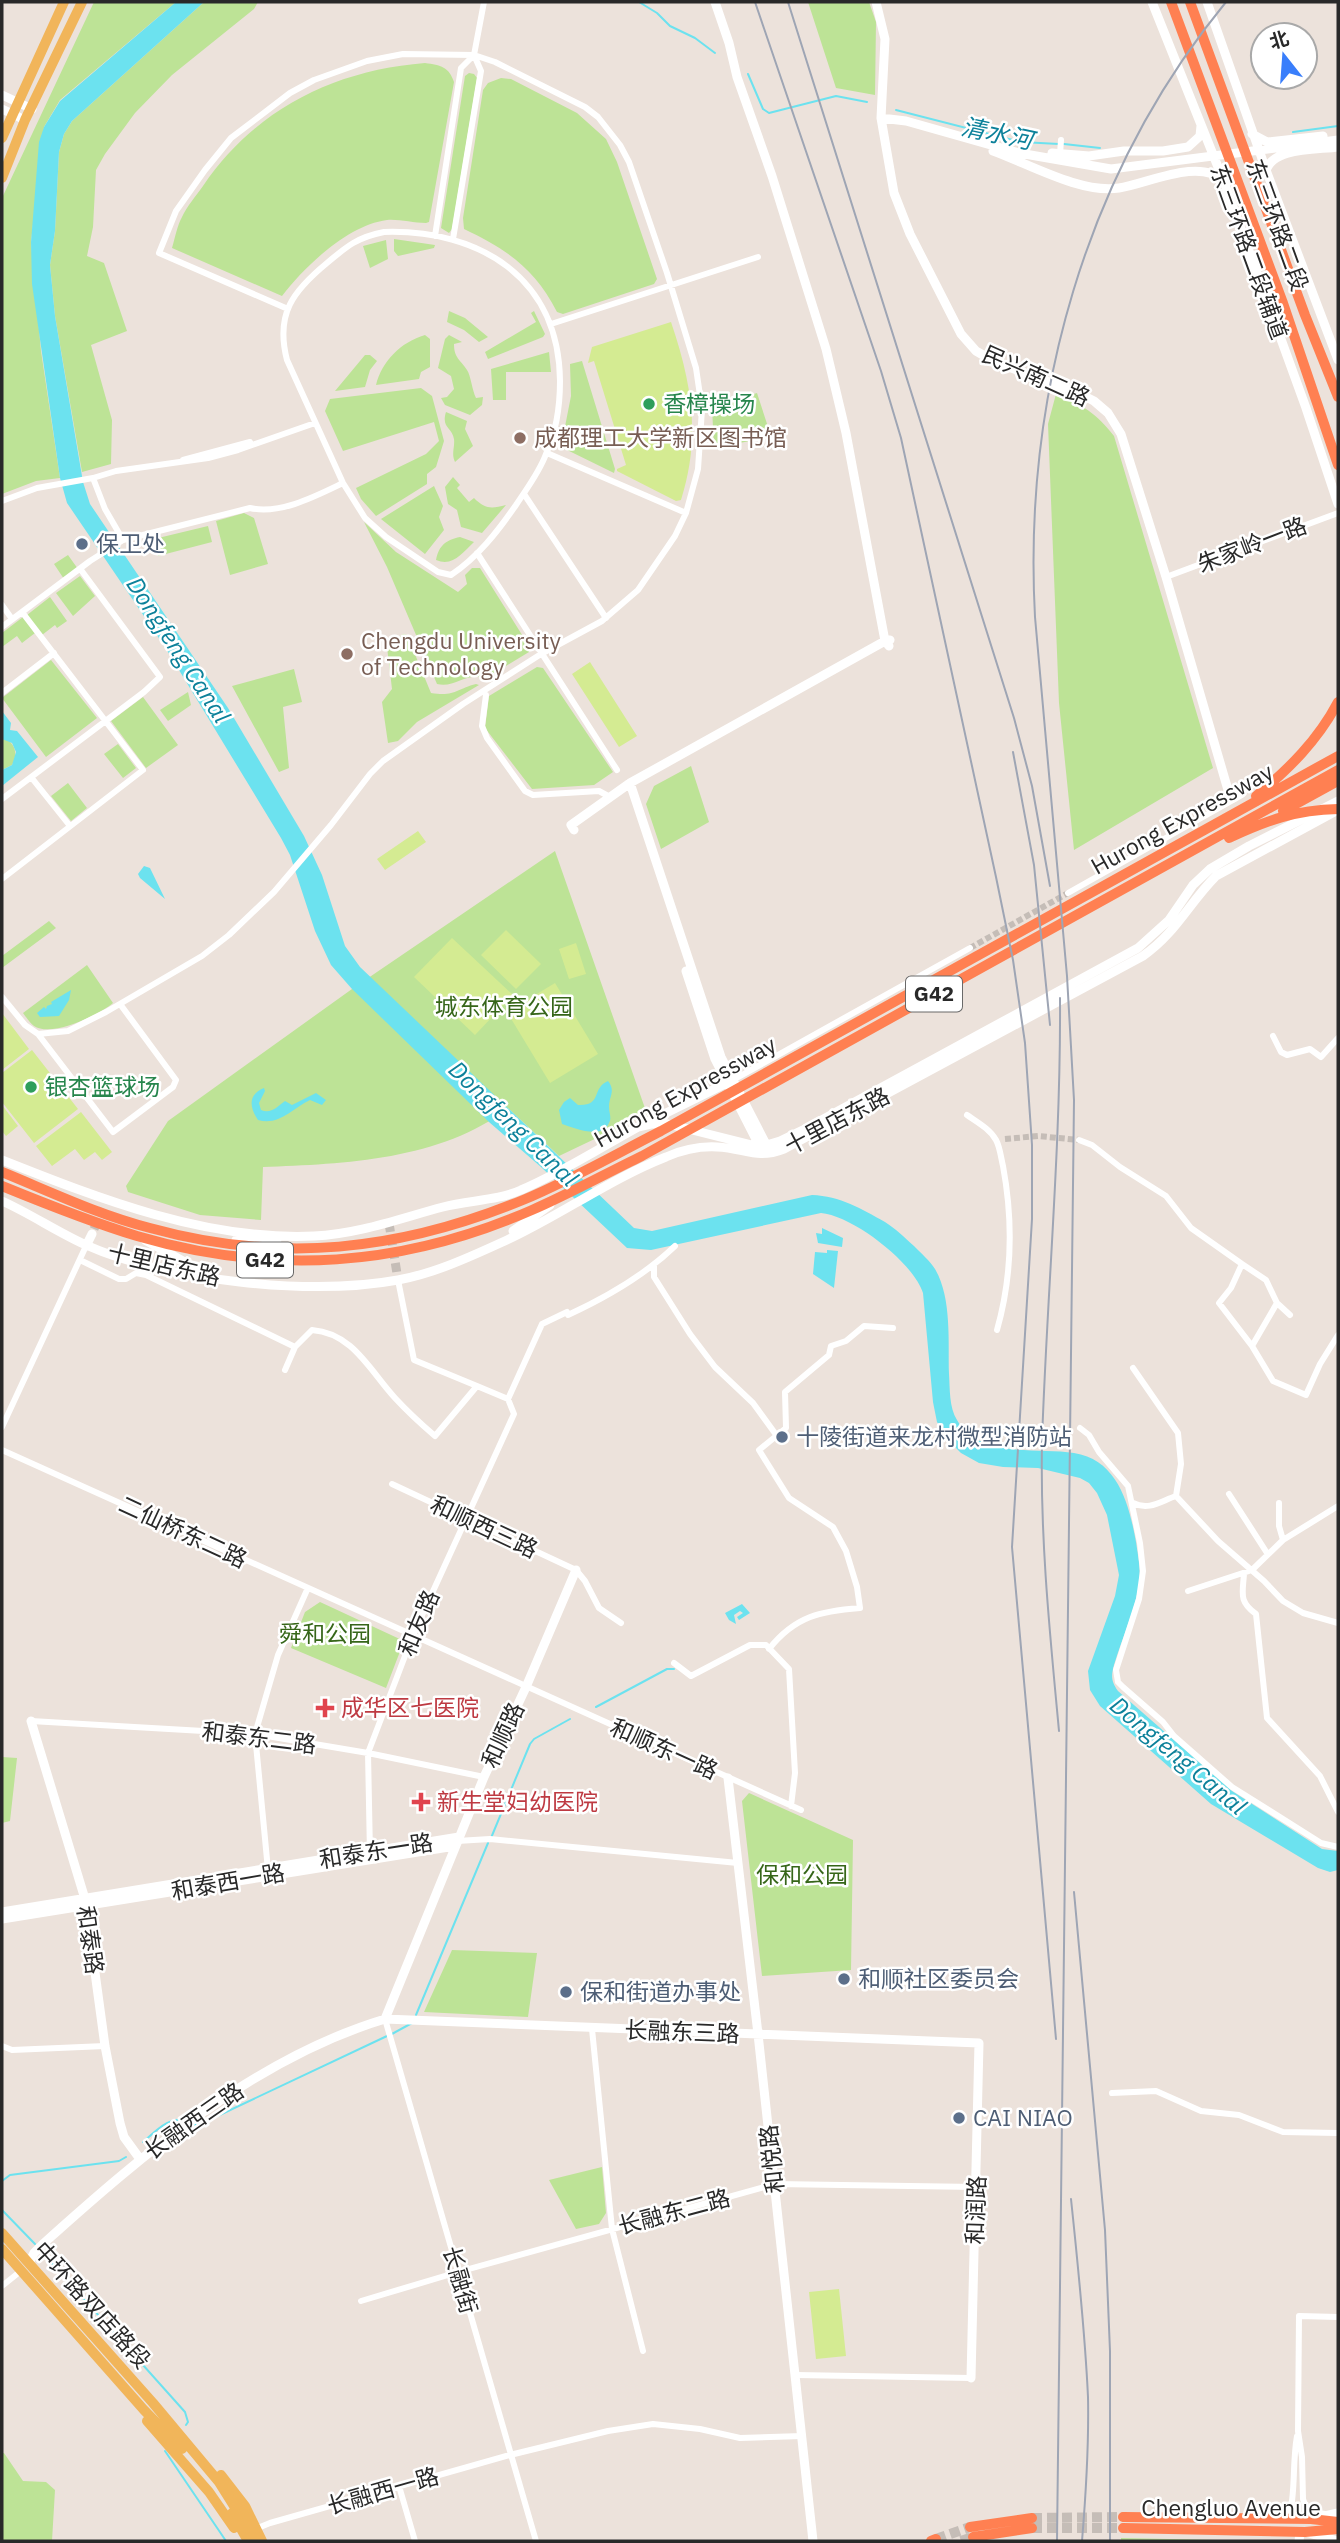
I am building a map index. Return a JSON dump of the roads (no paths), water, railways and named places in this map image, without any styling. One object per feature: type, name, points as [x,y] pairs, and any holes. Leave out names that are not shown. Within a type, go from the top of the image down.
[{"type":"highway","name":"东三环路二段","points":[[1169,2],[1283,303],[1338,465]]},
{"type":"highway","name":"东三环路二段","points":[[1191,2],[1305,315],[1338,397]]},
{"type":"highway","points":[[1196,2],[1199,25]]},
{"type":"highway","points":[[1257,796],[1307,750],[1329,720],[1338,702]]},
{"type":"highway","points":[[1105,886],[1152,852],[1338,753]]},
{"type":"highway","name":"Hurong Expressway","points":[[2,1172],[112,1216],[177,1235],[247,1247],[284,1250],[340,1247],[428,1232],[524,1199],[661,1130],[1105,886],[1338,753]]},
{"type":"highway","name":"Hurong Expressway","points":[[2,1186],[137,1236],[181,1247],[272,1261],[336,1261],[384,1255],[431,1245],[534,1214],[562,1195],[642,1156],[1338,770]]},
{"type":"highway","points":[[1175,861],[1269,819],[1338,781]]},
{"type":"highway","points":[[1269,819],[1312,809],[1338,809]]},
{"type":"highway","name":"Chengluo Avenue","points":[[1337,2517],[1123,2522],[1297,2536],[1338,2535]]},
{"type":"highway","points":[[972,2532],[1032,2523]]},
{"type":"main road","points":[[2,138],[64,2]]},
{"type":"main road","points":[[2,178],[25,120],[82,2]]},
{"type":"main road","name":"中环路双店路段","points":[[2,2233],[25,2267],[149,2407]]},
{"type":"main road","name":"中环路双店路段","points":[[2,2249],[25,2267]]},
{"type":"main road","points":[[149,2407],[219,2482],[256,2541]]},
{"type":"main road","points":[[149,2407],[177,2425],[235,2491],[262,2541]]},
{"type":"main road","points":[[149,2407],[148,2423],[209,2492],[243,2540]]},
{"type":"main road","points":[[180,2442],[215,2486],[243,2540]]},
{"type":"street","points":[[453,239],[481,71],[474,55],[484,2]]},
{"type":"street","points":[[715,2],[826,349],[846,433],[888,642]]},
{"type":"street","points":[[720,2],[741,76],[832,351],[853,440],[888,642]]},
{"type":"street","name":"民兴南二路","points":[[876,2],[885,39],[881,118],[887,160],[894,193],[910,234],[961,334],[976,351],[995,362],[1094,401],[1108,413],[1121,434],[1228,790]]},
{"type":"street","name":"东三环路二段辅道","points":[[1152,2],[1224,182],[1338,504]]},
{"type":"street","name":"东三环路二段辅道","points":[[1207,2],[1252,134],[1338,360]]},
{"type":"street","points":[[38,1034],[68,1031],[202,956],[229,936],[274,892],[383,761],[463,704],[541,654],[606,618],[638,590],[664,555],[686,513],[702,449],[702,409],[696,368],[629,162],[612,132],[598,117],[569,98],[495,62],[474,55],[403,54],[368,61],[314,80],[267,109],[231,138],[205,170],[170,221],[159,253],[288,309]]},
{"type":"street","points":[[435,236],[461,68],[474,55]]},
{"type":"street","points":[[2,95],[32,109]]},
{"type":"street","points":[[2,109],[25,120]]},
{"type":"street","points":[[881,118],[906,121],[987,147],[1047,174],[1102,188],[1118,188],[1167,176],[1204,171],[1218,176],[1224,182]]},
{"type":"street","points":[[987,147],[1022,150],[1061,145],[1089,156],[1124,151],[1175,149],[1188,147],[1197,141],[1201,123]]},
{"type":"street","points":[[1252,134],[1267,142],[1338,134]]},
{"type":"street","points":[[987,147],[1111,169],[1338,140]]},
{"type":"street","points":[[1266,171],[1277,155],[1338,147]]},
{"type":"street","points":[[1167,176],[1183,170],[1188,162],[1185,153],[1175,149]]},
{"type":"street","points":[[384,232],[453,239],[479,249],[511,268],[537,297],[551,324],[559,354],[560,390],[547,453],[533,481],[477,553],[451,575],[438,572],[386,537],[365,518],[343,483],[287,360],[283,344],[288,309],[296,292],[305,281],[352,242],[384,232]]},
{"type":"street","points":[[551,324],[758,257]]},
{"type":"street","points":[[2,501],[37,488],[238,450],[315,423]]},
{"type":"street","points":[[547,453],[686,513]]},
{"type":"street","points":[[89,479],[121,541]]},
{"type":"street","points":[[2,627],[121,541],[250,508],[266,511],[321,494],[343,483]]},
{"type":"street","points":[[524,494],[606,618]]},
{"type":"street","name":"朱家岭一路","points":[[1166,578],[1338,513]]},
{"type":"street","points":[[477,553],[617,770]]},
{"type":"street","points":[[2,799],[160,677],[81,570]]},
{"type":"street","points":[[2,605],[12,619]]},
{"type":"street","points":[[2,879],[143,770],[22,612]]},
{"type":"street","points":[[629,787],[574,830],[571,825],[610,797],[888,642]]},
{"type":"street","points":[[2,692],[54,653]]},
{"type":"street","points":[[486,695],[482,726],[487,738],[525,791],[533,795],[599,791],[610,797]]},
{"type":"street","points":[[31,777],[69,826]]},
{"type":"street","points":[[629,787],[715,1059],[730,1081],[765,1151]]},
{"type":"street","points":[[1068,893],[1242,795]]},
{"type":"street","name":"十里店东路","points":[[1251,850],[1338,801]]},
{"type":"street","name":"十里店东路","points":[[2,1201],[86,1246],[159,1269],[242,1282],[304,1286],[398,1280],[424,1274],[507,1240],[663,1157],[700,1147],[765,1151],[809,1132],[1138,948],[1169,920],[1193,885],[1210,869],[1338,809]]},
{"type":"street","points":[[638,1127],[730,1081],[970,948]]},
{"type":"street","points":[[2,997],[25,1025],[38,1034],[113,1132],[173,1087],[176,1080],[120,1004]]},
{"type":"street","points":[[1273,1036],[1281,1052],[1287,1055],[1310,1049],[1321,1057],[1338,1038]]},
{"type":"street","points":[[967,1115],[997,1140],[1009,1210],[1009,1263],[997,1329]]},
{"type":"street","name":"十里店东路","points":[[2,1160],[106,1202],[226,1231],[314,1236],[355,1232],[456,1204],[520,1191],[638,1127],[651,1124],[668,1124],[765,1151]]},
{"type":"street","points":[[997,1140],[1005,1139]]},
{"type":"street","points":[[1079,1140],[1092,1145],[1120,1167],[1166,1196],[1191,1228],[1266,1280],[1277,1303],[1290,1315]]},
{"type":"street","points":[[413,1215],[524,1199]]},
{"type":"street","points":[[424,1274],[513,1231],[534,1214]]},
{"type":"street","points":[[2,1426],[92,1234]]},
{"type":"street","points":[[177,1235],[260,1241],[314,1236]]},
{"type":"street","points":[[137,1236],[190,1265],[242,1282]]},
{"type":"street","points":[[398,1280],[414,1360],[508,1399],[542,1324],[612,1294],[654,1266],[676,1247]]},
{"type":"street","points":[[80,1260],[119,1279],[126,1279],[136,1273],[146,1275],[295,1347]]},
{"type":"street","points":[[1242,1264],[1231,1288],[1219,1303],[1252,1346],[1273,1381],[1306,1395],[1320,1364],[1338,1335]]},
{"type":"street","points":[[654,1266],[654,1277],[690,1334],[715,1367],[754,1403],[776,1436]]},
{"type":"street","points":[[1252,1346],[1277,1303]]},
{"type":"street","points":[[769,1649],[777,1639],[802,1620],[823,1611],[860,1608],[846,1551],[833,1527],[789,1498],[760,1450],[786,1428],[785,1392],[829,1355],[831,1346],[846,1341],[864,1326],[893,1328]]},
{"type":"street","points":[[285,1370],[295,1347],[312,1330],[343,1340],[359,1353],[394,1398],[435,1436],[477,1386]]},
{"type":"street","points":[[1133,1368],[1178,1433],[1181,1464],[1176,1496]]},
{"type":"street","name":"和友路","points":[[371,1855],[368,1753],[413,1635],[514,1414],[508,1399]]},
{"type":"street","points":[[1080,1428],[1089,1434],[1099,1452],[1128,1486],[1133,1503],[1143,1571],[1139,1599],[1116,1670],[1118,1682],[1232,1787],[1321,1843],[1338,1847]]},
{"type":"street","name":"二仙桥东二路","points":[[2,1450],[208,1542],[307,1590],[413,1635]]},
{"type":"street","name":"和顺西三路","points":[[392,1484],[576,1570]]},
{"type":"street","points":[[1229,1494],[1268,1553]]},
{"type":"street","points":[[1133,1503],[1142,1507],[1152,1506],[1176,1496]]},
{"type":"street","points":[[1176,1496],[1217,1541],[1283,1601],[1322,1620],[1338,1623]]},
{"type":"street","points":[[1279,1503],[1279,1526],[1283,1540]]},
{"type":"street","points":[[1188,1591],[1252,1570],[1283,1540],[1338,1506]]},
{"type":"street","points":[[576,1570],[599,1608],[621,1623]]},
{"type":"street","name":"和顺路","points":[[385,2018],[484,1777],[576,1570]]},
{"type":"street","points":[[1244,1573],[1242,1600],[1246,1607],[1256,1614],[1267,1718],[1320,1776],[1338,1812]]},
{"type":"street","points":[[268,1872],[255,1734],[278,1655],[307,1590]]},
{"type":"street","name":"和顺东一路","points":[[413,1635],[801,1810]]},
{"type":"street","points":[[674,1663],[691,1676],[750,1645],[766,1645],[789,1669],[795,1773],[791,1806]]},
{"type":"street","name":"和泰东二路","points":[[32,1721],[255,1734],[368,1753],[484,1777]]},
{"type":"street","name":"和泰路","points":[[32,1721],[85,1903],[105,2046],[120,2123],[124,2137],[140,2159]]},
{"type":"street","name":"和悦路","points":[[728,1778],[813,2541]]},
{"type":"street","points":[[457,1842],[490,1839],[738,1863]]},
{"type":"street","name":"和泰东一路","points":[[85,1903],[457,1842]]},
{"type":"street","points":[[2,1912],[85,1903]]},
{"type":"street","points":[[2,1919],[85,1903]]},
{"type":"street","name":"长融东三路","points":[[385,2018],[592,2029],[979,2043]]},
{"type":"street","name":"长融街","points":[[385,2018],[536,2541]]},
{"type":"street","name":"长融西三路","points":[[25,2267],[34,2252],[140,2159],[259,2076],[326,2039],[385,2018]]},
{"type":"street","points":[[592,2029],[612,2229],[643,2351]]},
{"type":"street","name":"和润路","points":[[971,2378],[979,2043]]},
{"type":"street","points":[[2,2046],[12,2050],[105,2046]]},
{"type":"street","points":[[1112,2093],[1156,2091],[1201,2111],[1239,2115],[1283,2132],[1338,2133]]},
{"type":"street","name":"长融东二路","points":[[361,2301],[775,2184],[977,2187]]},
{"type":"street","points":[[2,2286],[25,2267]]},
{"type":"street","points":[[1289,2519],[1294,2499],[1294,2456],[1298,2431],[1299,2316],[1338,2317]]},
{"type":"street","points":[[796,2375],[971,2378]]},
{"type":"street","name":"长融西一路","points":[[243,2540],[257,2528],[510,2455],[608,2431],[653,2424],[700,2429],[740,2438],[803,2436]]},
{"type":"street","points":[[1298,2431],[1303,2457],[1303,2504],[1312,2512],[1337,2517]]},
{"type":"street","points":[[399,2486],[415,2541]]},
{"type":"water","name":"Dongfeng Canal","points":[[176,2],[204,2],[72,121],[64,134],[59,152],[55,231],[50,265],[55,316],[83,482],[90,504],[228,708],[304,836],[322,875],[345,946],[360,967],[634,1228],[652,1231],[812,1195],[832,1198],[859,1208],[889,1225],[914,1246],[935,1269],[944,1293],[948,1320],[951,1404],[954,1415],[967,1432],[979,1441],[994,1446],[1059,1451],[1089,1457],[1111,1474],[1125,1499],[1136,1542],[1140,1578],[1135,1604],[1113,1669],[1113,1681],[1118,1691],[1232,1791],[1322,1849],[1338,1851],[1338,1870],[1330,1872],[1318,1868],[1211,1804],[1100,1706],[1090,1690],[1088,1671],[1115,1596],[1119,1575],[1107,1515],[1097,1493],[1089,1483],[1080,1478],[1038,1468],[979,1463],[961,1453],[948,1440],[937,1422],[933,1402],[923,1293],[917,1281],[895,1255],[865,1231],[849,1222],[821,1213],[651,1250],[627,1248],[489,1122],[352,989],[331,965],[315,931],[290,855],[281,838],[165,647],[67,503],[60,478],[32,284],[31,242],[39,142],[44,127],[60,101]]},
{"type":"water","points":[[2,711],[11,723],[10,730],[17,731],[38,757],[2,786],[2,770],[12,765],[16,752],[12,743],[2,739]]},
{"type":"water","points":[[144,866],[150,868],[165,899],[140,878],[138,874]]},
{"type":"water","points":[[71,990],[69,1000],[59,1016],[40,1017],[37,1013]]},
{"type":"water","points":[[608,1081],[612,1091],[610,1119],[605,1128],[594,1132],[562,1124],[559,1110],[564,1102],[570,1098],[578,1105],[591,1103],[603,1084]]},
{"type":"water","points":[[264,1088],[259,1103],[261,1110],[265,1111],[274,1109],[285,1101],[292,1105],[316,1093],[326,1100],[322,1105],[310,1100],[279,1119],[258,1120],[252,1102],[255,1094]]},
{"type":"water","points":[[822,1228],[843,1238],[842,1247],[818,1243],[816,1233],[822,1234]]},
{"type":"water","points":[[827,1250],[838,1251],[834,1288],[813,1274],[815,1252],[827,1253]]},
{"type":"water","points":[[742,1604],[750,1613],[739,1620],[737,1617],[743,1613],[740,1611],[734,1615],[736,1624],[729,1620],[725,1613]]},
{"type":"waterway","name":"清水河","points":[[639,2],[657,13],[670,26],[695,38],[715,53]]},
{"type":"waterway","name":"清水河","points":[[748,74],[763,109],[769,113],[836,96],[867,102]]},
{"type":"waterway","name":"清水河","points":[[896,110],[1021,142],[1059,144]]},
{"type":"waterway","name":"清水河","points":[[1293,132],[1338,126]]},
{"type":"waterway","name":"清水河","points":[[1064,144],[1100,148]]},
{"type":"waterway","points":[[596,1707],[667,1669],[674,1669]]},
{"type":"waterway","points":[[491,1838],[530,1744],[534,1739],[570,1719]]},
{"type":"waterway","points":[[416,2015],[488,1843]]},
{"type":"waterway","points":[[392,2034],[412,2023]]},
{"type":"waterway","points":[[194,2125],[387,2036]]},
{"type":"waterway","points":[[143,2142],[169,2122],[186,2121]]},
{"type":"waterway","points":[[2,2181],[10,2175],[119,2161],[126,2157]]},
{"type":"waterway","points":[[2,2210],[35,2244]]},
{"type":"waterway","points":[[41,2251],[185,2412],[188,2422],[186,2425]]},
{"type":"waterway","points":[[165,2451],[226,2541]]},
{"type":"tunnel","points":[[970,948],[1068,893]]},
{"type":"tunnel","points":[[1005,1139],[1038,1136],[1079,1140]]},
{"type":"tunnel","points":[[94,1229],[105,1205]]},
{"type":"tunnel","points":[[389,1223],[398,1280]]},
{"type":"tunnel","points":[[1032,2518],[1123,2517]]},
{"type":"tunnel","points":[[936,2539],[970,2527]]},
{"type":"tunnel","points":[[1032,2528],[1123,2528]]},
{"type":"tunnel","points":[[961,2541],[973,2537]]},
{"type":"railway","points":[[755,2],[881,371],[901,438],[1013,960],[1025,1043],[1032,1145],[1032,1219],[1012,1547],[1056,2039]]},
{"type":"railway","points":[[788,2],[1014,718],[1032,786],[1050,886]]},
{"type":"railway","points":[[1057,2541],[1074,1100],[1067,976],[1035,617],[1034,534],[1040,452],[1053,371],[1073,292],[1100,214],[1135,140],[1177,69],[1226,2]]},
{"type":"railway","points":[[1013,752],[1034,865],[1050,1025]]},
{"type":"railway","points":[[1059,1731],[1046,1587],[1042,1441],[1056,1164],[1060,998]]},
{"type":"railway","points":[[1074,1892],[1105,2230],[1110,2351],[1110,2541]]},
{"type":"railway","points":[[1071,2199],[1088,2397],[1082,2541]]},
{"type":"place","name":"香樟操场","points":[[649,404]]},
{"type":"place","name":"成都理工大学新区图书馆","points":[[520,438]]},
{"type":"place","name":"保卫处","points":[[82,544]]},
{"type":"place","name":"Chengdu University of Technology","points":[[347,654]]},
{"type":"place","name":"银杏篮球场","points":[[31,1087]]},
{"type":"place","name":"十陵街道来龙村微型消防站","points":[[782,1437]]},
{"type":"place","name":"成华区七医院","points":[[325,1708]]},
{"type":"place","name":"新生堂妇幼医院","points":[[421,1802]]},
{"type":"place","name":"和顺社区委员会","points":[[844,1979]]},
{"type":"place","name":"保和街道办事处","points":[[566,1992]]},
{"type":"place","name":"CAI NIAO","points":[[959,2118]]},
{"type":"park label","name":"城东体育公园","points":[[504,1007]]},
{"type":"park label","name":"舜和公园","points":[[325,1634]]},
{"type":"park label","name":"保和公园","points":[[802,1875]]}]
